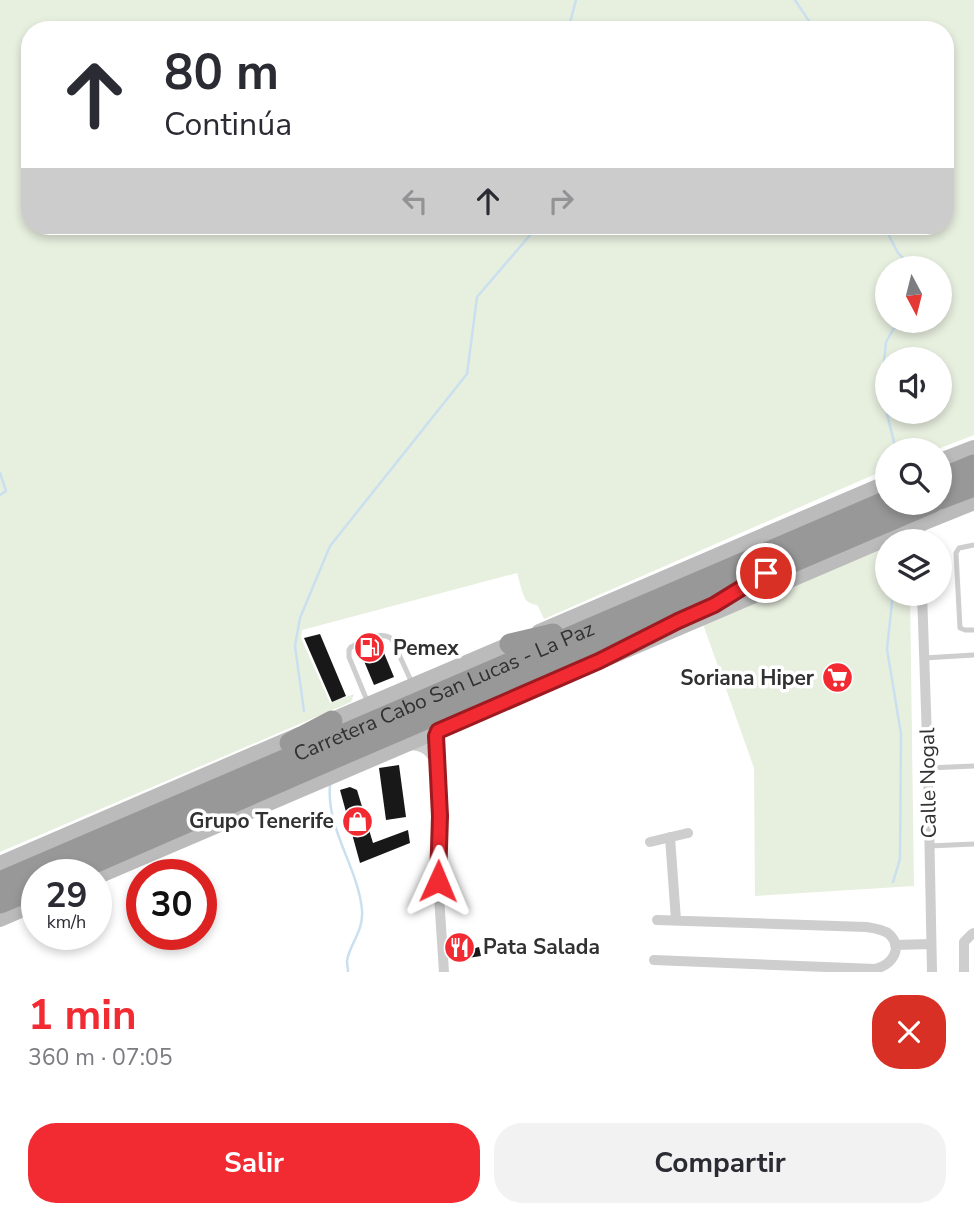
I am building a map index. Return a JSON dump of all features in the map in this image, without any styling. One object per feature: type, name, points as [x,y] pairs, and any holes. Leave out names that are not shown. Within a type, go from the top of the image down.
[{"type":"highway","points":[[952,474],[974,465]]},
{"type":"highway","points":[[952,494],[974,486]]},
{"type":"highway","name":"Carretera Cabo San Lucas - La Paz","points":[[0,883],[875,506]]},
{"type":"highway","name":"Carretera Cabo San Lucas - La Paz","points":[[112,862],[360,747],[902,515]]},
{"type":"highway","points":[[599,661],[714,605],[766,573]]},
{"type":"highway","points":[[510,644],[570,629],[603,616],[636,610]]},
{"type":"highway","points":[[176,806],[331,721]]},
{"type":"highway","points":[[112,864],[203,831]]},
{"type":"highway","points":[[0,903],[21,894]]},
{"type":"main road","points":[[952,456],[974,448]]},
{"type":"main road","points":[[0,864],[875,488]]},
{"type":"main road","points":[[203,831],[974,502]]},
{"type":"main road","points":[[0,919],[21,910]]},
{"type":"street","points":[[920,524],[920,529]]},
{"type":"street","name":"Calle Nogal","points":[[923,606],[932,972]]},
{"type":"street","points":[[440,729],[436,736],[440,816],[438,873],[444,972]]},
{"type":"street","points":[[404,745],[420,746],[428,750],[437,771]]},
{"type":"street","points":[[650,842],[688,833]]},
{"type":"street","points":[[670,837],[676,920]]},
{"type":"street","points":[[654,960],[875,969],[890,962],[895,945],[890,935],[882,930],[866,927],[657,920]]},
{"type":"street","points":[[964,972],[964,942],[974,933]]},
{"type":"street","points":[[895,945],[931,944]]},
{"type":"lane","points":[[974,545],[959,548],[956,553],[960,628],[974,630]]},
{"type":"lane","points":[[369,705],[349,657],[351,646],[384,634],[389,636],[413,686]]},
{"type":"lane","points":[[925,658],[974,655]]},
{"type":"lane","points":[[928,768],[974,766]]},
{"type":"lane","points":[[929,846],[974,844]]},
{"type":"green space","points":[[0,0],[974,0],[974,435],[952,443],[952,438],[875,438],[875,474],[544,619],[538,606],[526,599],[517,573],[302,630],[301,638],[330,703],[354,694],[351,702],[0,852]]},
{"type":"green space","points":[[875,549],[875,606],[910,606],[914,886],[755,896],[754,768],[703,624]]},
{"type":"building","points":[[320,634],[346,696],[332,702],[304,638]]},
{"type":"building","points":[[379,641],[394,677],[374,685],[359,649]]},
{"type":"building","points":[[399,765],[406,817],[386,820],[379,768]]},
{"type":"building","name":"Grupo Tenerife","points":[[350,787],[357,790],[373,843],[408,830],[410,843],[360,863],[340,790]]},
{"type":"building","name":"Pata Salada","points":[[470,936],[472,949],[479,947],[481,956],[468,958],[467,951],[453,954],[450,939]]},
{"type":"waterway","points":[[570,21],[576,0]]},
{"type":"waterway","points":[[795,0],[809,21]]},
{"type":"waterway","points":[[304,711],[295,646],[300,618],[330,546],[467,374],[477,297],[530,235]]},
{"type":"waterway","points":[[889,235],[901,256]]},
{"type":"waterway","points":[[891,333],[886,342],[881,390],[893,438]]},
{"type":"waterway","points":[[0,473],[6,491],[0,495]]},
{"type":"waterway","points":[[892,606],[887,649],[901,734],[900,859],[893,882]]},
{"type":"waterway","points":[[330,785],[330,801],[337,833],[355,879],[362,910],[361,925],[348,955],[348,972]]},
{"type":"place","name":"Pemex","points":[[370,648]]},
{"type":"place","name":"Soriana Hiper","points":[[837,678]]},
{"type":"place","name":"Grupo Tenerife","points":[[357,821]]},
{"type":"place","name":"Pata Salada","points":[[460,947]]},
{"type":"route","points":[[438,881],[440,816],[436,733],[440,729],[599,661],[714,605],[766,573]]}]
